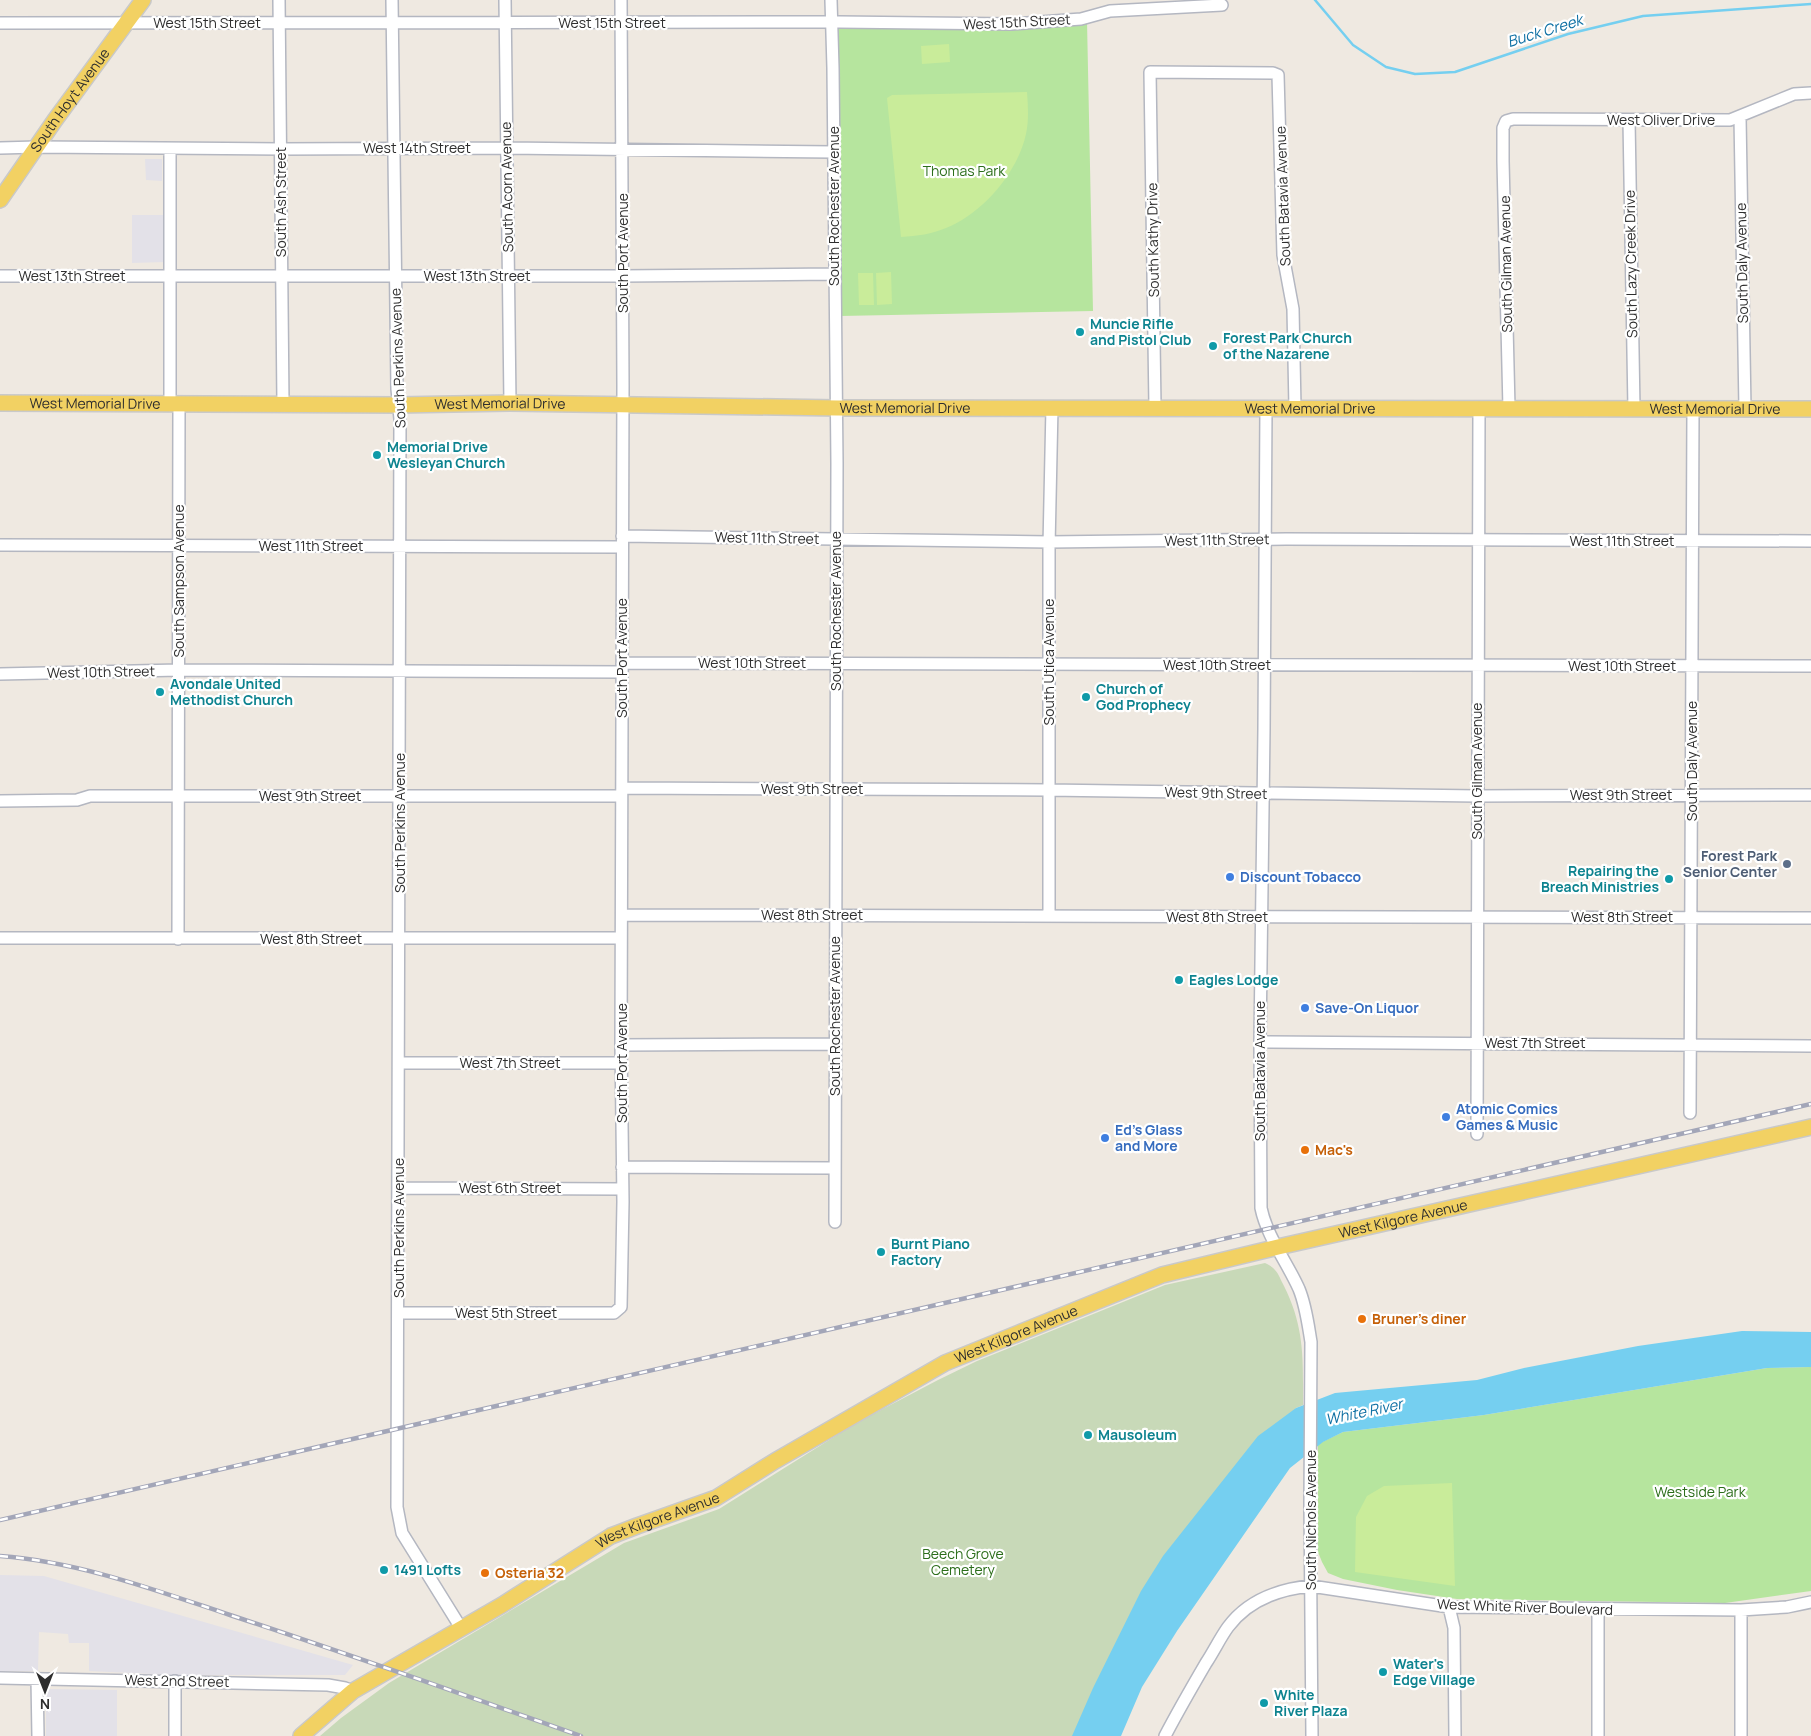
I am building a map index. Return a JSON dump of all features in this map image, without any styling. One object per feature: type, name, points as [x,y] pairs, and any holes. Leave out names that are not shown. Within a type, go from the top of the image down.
[{"type":"main road","name":"South Hoyt Avenue","points":[[0,200],[143,0]]},
{"type":"main road","name":"West Memorial Drive","points":[[0,403],[398,405],[510,403],[837,408],[1811,409]]},
{"type":"main road","name":"West Kilgore Avenue","points":[[301,1736],[353,1691],[461,1628],[611,1536],[716,1498],[779,1459],[945,1363],[1162,1276],[1278,1247],[1811,1126]]},
{"type":"street","name":"South Ash Street","points":[[279,0],[283,404]]},
{"type":"street","name":"South Perkins Avenue","points":[[392,0],[397,389],[400,420],[397,1514],[406,1540],[461,1628]]},
{"type":"street","name":"South Acorn Avenue","points":[[505,0],[510,403]]},
{"type":"street","name":"South Port Avenue","points":[[614,1313],[618,1312],[621,1308],[622,1188],[623,406],[621,0]]},
{"type":"street","name":"South Rochester Avenue","points":[[831,0],[837,408],[835,1222]]},
{"type":"street","name":"West 15th Street","points":[[0,23],[1012,24],[1081,19],[1110,11],[1222,5]]},
{"type":"street","name":"South Kathy Drive","points":[[1155,407],[1150,72],[1273,73],[1278,75]]},
{"type":"street","name":"South Batavia Avenue","points":[[1278,75],[1283,255],[1292,301],[1295,408]]},
{"type":"street","name":"West Oliver Drive","points":[[1506,121],[1512,119],[1730,120],[1794,94],[1811,92]]},
{"type":"street","name":"South Daly Avenue","points":[[1740,117],[1745,409]]},
{"type":"street","name":"South Lazy Creek Drive","points":[[1629,120],[1634,409]]},
{"type":"street","name":"South Gilman Avenue","points":[[1506,121],[1503,128],[1503,161],[1508,408]]},
{"type":"street","name":"West 14th Street","points":[[0,148],[506,148],[833,152]]},
{"type":"street","name":"South Sampson Avenue","points":[[170,149],[169,275],[179,546],[178,938]]},
{"type":"street","name":"West 13th Street","points":[[0,276],[834,274]]},
{"type":"street","name":"South Utica Avenue","points":[[1049,916],[1049,542],[1052,407]]},
{"type":"street","name":"South Batavia Avenue","points":[[1265,1224],[1261,1208],[1260,1042],[1266,407]]},
{"type":"street","name":"South Gilman Avenue","points":[[1477,1134],[1479,408]]},
{"type":"street","name":"South Daly Avenue","points":[[1690,1114],[1693,409]]},
{"type":"street","name":"West 11th Street","points":[[0,545],[400,546],[622,541],[836,540],[1049,542],[1264,539],[1811,541]]},
{"type":"street","name":"West 10th Street","points":[[0,674],[179,670],[400,671],[836,663],[1264,666],[1811,666]]},
{"type":"street","name":"West 9th Street","points":[[0,801],[77,800],[90,796],[400,796],[836,789],[1477,796],[1811,795]]},
{"type":"street","name":"West 8th Street","points":[[622,915],[1811,918]]},
{"type":"street","name":"West 8th Street","points":[[0,938],[621,938]]},
{"type":"street","name":"West 7th Street","points":[[1260,1042],[1811,1046]]},
{"type":"street","points":[[621,1045],[835,1044]]},
{"type":"street","name":"West 7th Street","points":[[399,1063],[621,1063]]},
{"type":"street","points":[[622,1167],[835,1168]]},
{"type":"street","name":"West 6th Street","points":[[398,1188],[622,1188]]},
{"type":"street","name":"South Nichols Avenue","points":[[1265,1224],[1278,1247],[1302,1300],[1307,1318],[1311,1358],[1312,1736]]},
{"type":"street","name":"West 5th Street","points":[[398,1313],[614,1313]]},
{"type":"street","name":"West White River Boulevard","points":[[1165,1736],[1184,1700],[1233,1621],[1258,1601],[1288,1589],[1311,1586],[1449,1607],[1741,1610],[1811,1602]]},
{"type":"street","points":[[1449,1607],[1454,1628],[1455,1736]]},
{"type":"street","points":[[1598,1609],[1598,1736]]},
{"type":"street","points":[[1741,1610],[1741,1736]]},
{"type":"street","name":"West 2nd Street","points":[[0,1678],[328,1685],[353,1691]]},
{"type":"street","points":[[37,1679],[38,1736]]},
{"type":"street","points":[[175,1681],[175,1736]]},
{"type":"shaded area","points":[[145,159],[162,159],[162,181],[146,180]]},
{"type":"shaded area","points":[[132,215],[163,215],[165,262],[132,263]]},
{"type":"shaded area","points":[[0,1575],[44,1576],[353,1665],[345,1675],[172,1675],[89,1671],[89,1643],[69,1643],[68,1634],[39,1632],[38,1671],[0,1671]]},
{"type":"shaded area","points":[[46,1689],[117,1690],[117,1736],[46,1736]]},
{"type":"green space","name":"Thomas Park","points":[[1087,21],[1093,311],[840,316],[836,27],[1003,29],[1039,28]]},
{"type":"green space","points":[[949,44],[950,62],[922,64],[921,46]]},
{"type":"green space","points":[[1027,92],[1028,124],[1022,148],[1007,177],[996,190],[973,213],[959,222],[935,232],[901,237],[887,98],[892,95]]},
{"type":"green space","points":[[891,272],[892,304],[877,305],[876,273]]},
{"type":"green space","points":[[858,273],[873,273],[874,305],[859,305]]},
{"type":"green space","name":"Beech Grove Cemetery","points":[[1265,1263],[1277,1273],[1296,1316],[1303,1359],[1303,1405],[1296,1408],[1073,1736],[320,1736],[389,1683],[624,1543],[719,1509],[858,1422],[938,1380],[977,1361],[1165,1285]]},
{"type":"green space","name":"Westside Park","points":[[1811,1367],[1811,1591],[1725,1603],[1457,1599],[1397,1590],[1343,1579],[1328,1573],[1318,1552],[1318,1444],[1343,1432],[1484,1415],[1767,1368]]},
{"type":"green space","points":[[1452,1483],[1455,1586],[1355,1572],[1356,1517],[1367,1496],[1384,1486]]},
{"type":"water","name":"White River","points":[[1742,1331],[1811,1332],[1811,1367],[1767,1368],[1484,1415],[1343,1432],[1323,1442],[1290,1468],[1177,1631],[1142,1687],[1121,1736],[1072,1736],[1093,1688],[1141,1591],[1163,1556],[1258,1436],[1296,1408],[1335,1393],[1477,1380],[1524,1368],[1638,1346]]},
{"type":"waterway","name":"Buck Creek","points":[[1315,0],[1353,45],[1386,67],[1415,74],[1455,72],[1568,34],[1643,16],[1811,4]]},
{"type":"railway","points":[[0,1520],[1811,1104]]},
{"type":"railway","points":[[0,1556],[59,1564],[117,1578],[581,1736]]},
{"type":"place","name":"Muncie Rifle and Pistol Club","points":[[1080,332]]},
{"type":"place","name":"Forest Park Church of the Nazarene","points":[[1213,346]]},
{"type":"place","name":"Memorial Drive Wesleyan Church","points":[[377,455]]},
{"type":"place","name":"Avondale United Methodist Church","points":[[160,692]]},
{"type":"place","name":"Church of God Prophecy","points":[[1086,697]]},
{"type":"place","name":"Forest Park Senior Center","points":[[1787,864]]},
{"type":"place","name":"Discount Tobacco","points":[[1230,877]]},
{"type":"place","name":"Repairing the Breach Ministries","points":[[1669,879]]},
{"type":"place","name":"Eagles Lodge","points":[[1179,980]]},
{"type":"place","name":"Save-On Liquor","points":[[1305,1008]]},
{"type":"place","name":"Atomic Comics Games & Music","points":[[1446,1117]]},
{"type":"place","name":"Ed's Glass and More","points":[[1105,1138]]},
{"type":"place","name":"Mac's","points":[[1305,1150]]},
{"type":"place","name":"Burnt Piano Factory","points":[[881,1252]]},
{"type":"place","name":"Bruner's diner","points":[[1362,1319]]},
{"type":"place","name":"Mausoleum","points":[[1088,1435]]},
{"type":"place","name":"1491 Lofts","points":[[384,1570]]},
{"type":"place","name":"Osteria 32","points":[[485,1573]]},
{"type":"place","name":"Water's Edge Village","points":[[1383,1672]]},
{"type":"place","name":"White River Plaza","points":[[1264,1703]]}]
